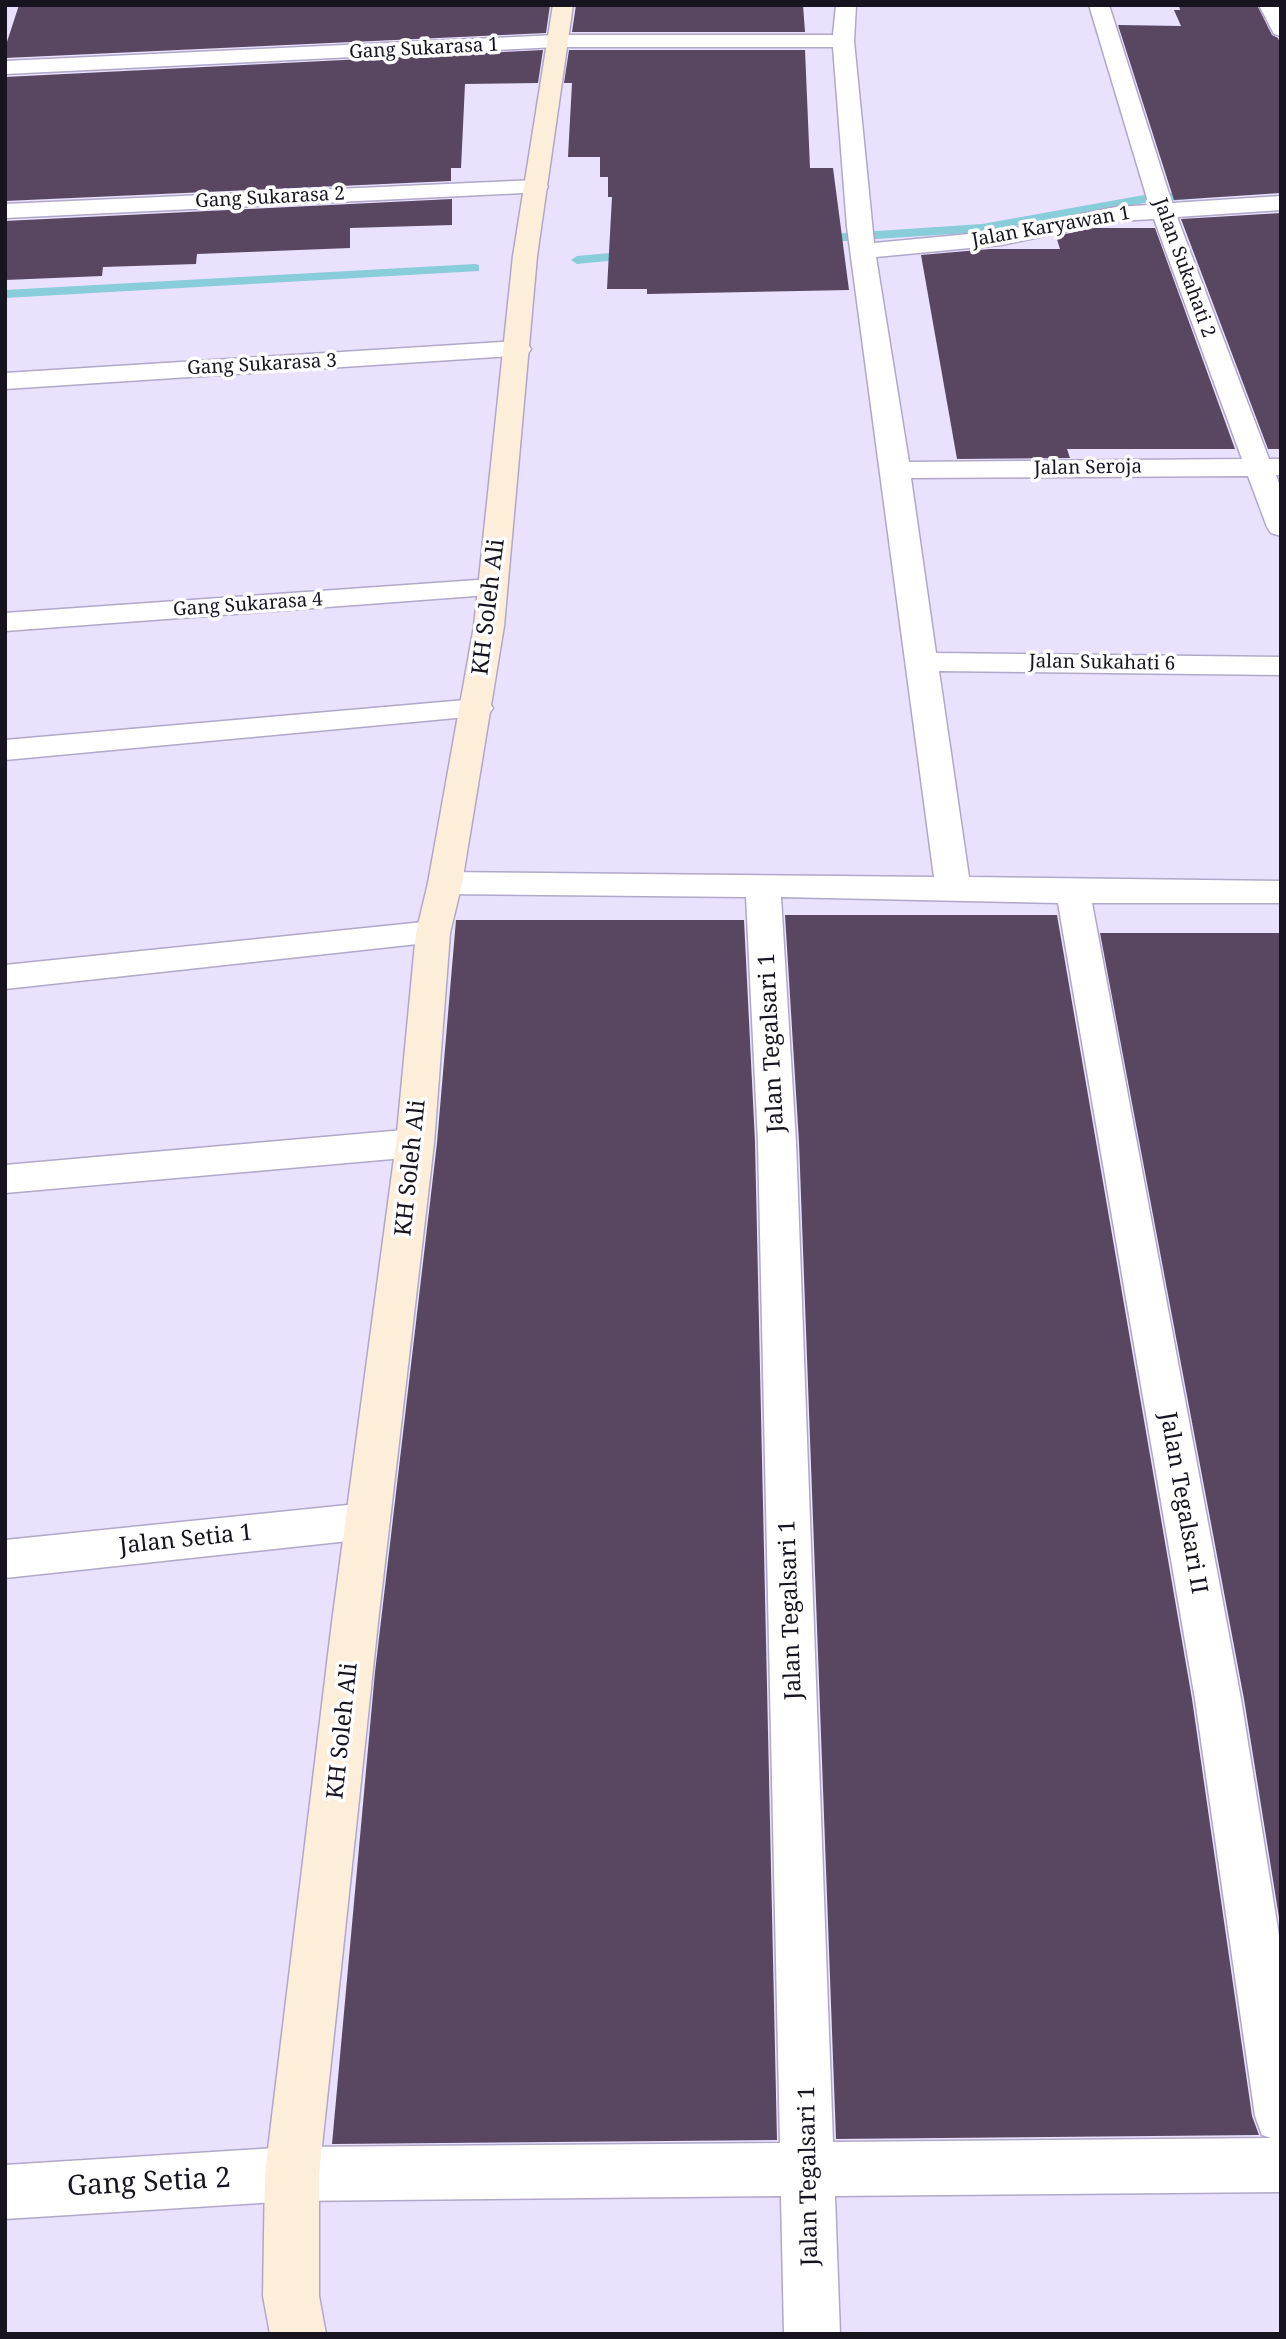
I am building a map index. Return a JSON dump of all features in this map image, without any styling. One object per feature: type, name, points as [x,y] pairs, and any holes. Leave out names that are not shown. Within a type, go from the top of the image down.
[{"type":"street","points":[[846,5],[843,41],[861,241],[896,470],[953,888]]},
{"type":"street","name":"Jalan Sukahati 2","points":[[1099,5],[1159,201],[1269,467],[1281,527]]},
{"type":"street","points":[[1269,5],[1281,30]]},
{"type":"street","name":"Gang Sukarasa 1","points":[[5,68],[560,23],[843,41]]},
{"type":"street","name":"KH Soleh Ali","points":[[298,2334],[291,2296],[292,2174],[415,1143],[433,933],[445,883],[477,708],[518,349],[525,256],[560,23]]},
{"type":"street","name":"Gang Sukarasa 2","points":[[5,211],[536,187]]},
{"type":"street","name":"Jalan Karyawan 1","points":[[861,241],[1001,239],[1159,201],[1281,203]]},
{"type":"street","name":"Gang Sukarasa 3","points":[[5,381],[518,349]]},
{"type":"street","name":"Jalan Seroja","points":[[896,470],[1269,467]]},
{"type":"street","name":"Gang Sukarasa 4","points":[[5,622],[492,588]]},
{"type":"street","name":"Jalan Sukahati 6","points":[[923,662],[1281,666]]},
{"type":"street","points":[[5,750],[477,708]]},
{"type":"street","points":[[445,883],[953,888],[1073,892],[1281,892]]},
{"type":"street","name":"Jalan Tegalsari 1","points":[[763,886],[777,1142],[812,2334]]},
{"type":"street","name":"Jalan Tegalsari II","points":[[1073,892],[1218,1699],[1281,2116]]},
{"type":"street","points":[[5,977],[433,933]]},
{"type":"street","points":[[5,1179],[415,1143]]},
{"type":"street","name":"Jalan Setia 1","points":[[5,1559],[368,1521]]},
{"type":"street","name":"Gang Setia 2","points":[[5,2192],[292,2174],[1281,2165]]},
{"type":"building","points":[[19,5],[550,5],[546,33],[5,58],[5,48]]},
{"type":"building","points":[[576,5],[803,5],[805,32],[572,32]]},
{"type":"building","points":[[1179,5],[1257,5],[1272,35],[1278,38],[1281,45],[1281,193],[1174,200],[1118,25],[1181,26],[1174,10],[1180,10]]},
{"type":"building","points":[[543,50],[538,83],[465,84],[461,168],[451,168],[451,181],[5,201],[5,77]]},
{"type":"building","points":[[569,50],[805,50],[810,168],[833,168],[849,290],[647,294],[647,289],[607,289],[612,197],[608,197],[608,177],[600,177],[600,157],[568,157],[572,83],[564,83]]},
{"type":"building","points":[[452,199],[452,225],[350,228],[350,248],[197,254],[196,264],[103,267],[102,276],[5,280],[5,221]]},
{"type":"building","points":[[1281,213],[1281,449],[1268,449],[1181,219]]},
{"type":"building","points":[[1094,228],[1155,228],[1235,449],[1067,449],[1070,458],[957,459],[921,255],[990,249],[1060,249],[1056,236]]},
{"type":"building","points":[[785,915],[1057,915],[1192,1699],[1252,2116],[1259,2135],[836,2139],[799,1142]]},
{"type":"building","points":[[456,920],[744,920],[755,1142],[777,2140],[332,2144],[375,1672],[437,1143]]},
{"type":"building","points":[[1100,933],[1281,933],[1281,1930],[1244,1699]]},
{"type":"waterway","points":[[816,239],[982,228],[1144,199],[1199,195]]},
{"type":"waterway","points":[[577,260],[633,255]]},
{"type":"waterway","points":[[5,294],[475,268]]}]
